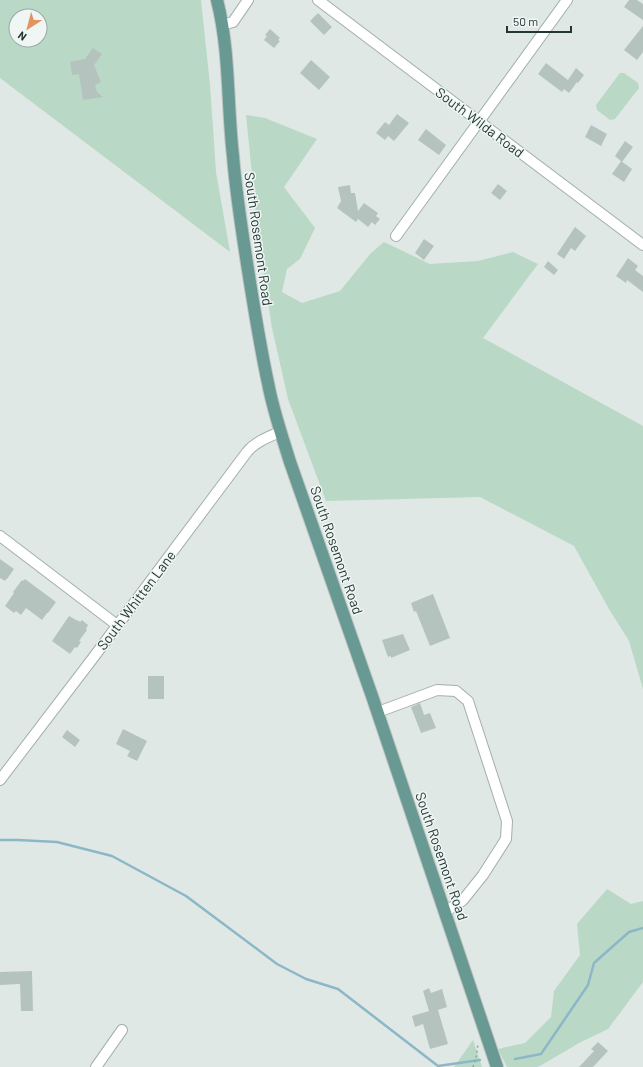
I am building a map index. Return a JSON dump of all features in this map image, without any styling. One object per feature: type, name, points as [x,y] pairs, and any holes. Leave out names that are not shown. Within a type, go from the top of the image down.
[{"type":"main road","name":"South Rosemont Road","points":[[217,0],[226,57],[232,154],[238,206],[262,353],[280,432],[378,712],[497,1067]]},
{"type":"street","points":[[222,25],[233,22],[248,0]]},
{"type":"street","name":"South Wilda Road","points":[[318,0],[643,245]]},
{"type":"street","points":[[396,236],[567,0]]},
{"type":"street","name":"South Whitten Lane","points":[[0,780],[250,448],[260,441],[280,432]]},
{"type":"street","points":[[0,536],[117,625]]},
{"type":"street","points":[[378,712],[437,690],[456,691],[468,701],[507,821],[506,839],[483,875],[463,900],[445,912]]},
{"type":"street","points":[[96,1067],[122,1030]]},
{"type":"path","points":[[473,1067],[476,1058]]},
{"type":"green space","points":[[0,0],[201,0],[210,85],[216,172],[230,252],[0,78]]},
{"type":"green space","points":[[620,73],[624,73],[638,83],[639,88],[615,119],[610,120],[597,110],[596,105]]},
{"type":"green space","points":[[246,115],[265,118],[317,139],[284,187],[315,228],[300,259],[287,269],[282,292],[302,303],[340,291],[370,254],[384,242],[430,264],[478,261],[513,252],[538,264],[483,338],[643,426],[643,689],[629,641],[609,609],[574,546],[480,497],[326,501],[288,399],[272,328],[259,243]]},
{"type":"green space","points":[[607,889],[631,904],[643,901],[643,982],[608,1029],[579,1043],[540,1066],[507,1067],[498,1049],[525,1043],[551,1017],[554,991],[580,955],[577,924]]},
{"type":"green space","points":[[473,1040],[482,1067],[454,1067]]},
{"type":"building","points":[[629,0],[637,0],[643,4],[643,20],[624,7]]},
{"type":"building","points":[[318,13],[332,27],[324,35],[310,21]]},
{"type":"building","points":[[643,26],[643,52],[637,60],[624,50]]},
{"type":"building","points":[[270,29],[280,38],[278,40],[280,41],[274,48],[264,40],[267,36],[265,35]]},
{"type":"building","points":[[93,48],[102,54],[94,65],[101,82],[95,85],[97,92],[103,97],[83,100],[79,74],[72,75],[70,62],[85,59]]},
{"type":"building","points":[[311,60],[330,77],[319,90],[300,73]]},
{"type":"building","points":[[546,63],[568,80],[576,68],[584,75],[569,93],[564,89],[562,92],[538,74]]},
{"type":"building","points":[[397,114],[409,123],[394,141],[388,136],[385,140],[376,133],[385,122],[389,125]]},
{"type":"building","points":[[591,125],[607,134],[601,146],[585,137]]},
{"type":"building","points":[[426,129],[446,145],[439,155],[418,140]]},
{"type":"building","points":[[625,141],[633,147],[622,162],[615,156]]},
{"type":"building","points":[[621,161],[632,169],[624,182],[612,174]]},
{"type":"building","points":[[498,184],[507,191],[500,200],[491,193]]},
{"type":"building","points":[[350,185],[351,193],[355,193],[358,211],[364,203],[378,213],[376,216],[380,219],[375,225],[372,222],[368,227],[358,219],[356,222],[337,208],[341,201],[338,187]]},
{"type":"building","points":[[575,227],[586,236],[575,251],[571,248],[564,259],[557,254]]},
{"type":"building","points":[[424,239],[434,246],[424,260],[415,253]]},
{"type":"building","points":[[628,258],[638,266],[635,270],[643,276],[643,292],[627,280],[626,283],[616,276]]},
{"type":"building","points":[[548,261],[558,270],[554,275],[544,267]]},
{"type":"building","points":[[0,559],[14,569],[5,581],[0,578]]},
{"type":"building","points":[[25,579],[56,602],[42,620],[26,608],[21,615],[16,611],[14,613],[5,606],[14,593],[13,592],[22,580],[23,581]]},
{"type":"building","points":[[433,594],[450,638],[430,646],[416,611],[414,612],[411,603]]},
{"type":"building","points":[[69,616],[80,622],[82,620],[88,625],[87,630],[79,641],[81,642],[70,654],[52,641]]},
{"type":"building","points":[[403,634],[410,650],[391,658],[391,656],[388,657],[382,640]]},
{"type":"building","points":[[148,676],[164,676],[164,699],[148,699]]},
{"type":"building","points":[[420,703],[424,715],[430,713],[436,728],[421,733],[411,707]]},
{"type":"building","points":[[123,729],[147,741],[137,761],[127,756],[130,751],[116,744]]},
{"type":"building","points":[[67,730],[80,740],[75,747],[62,737]]},
{"type":"building","points":[[32,971],[33,1011],[21,1011],[20,984],[0,985],[0,972]]},
{"type":"building","points":[[429,988],[431,993],[442,989],[447,1007],[438,1010],[448,1044],[430,1049],[423,1024],[415,1027],[412,1016],[429,1011],[423,991]]},
{"type":"building","points":[[598,1042],[608,1051],[593,1067],[579,1067],[594,1051],[591,1049]]},
{"type":"waterway","points":[[0,840],[57,842],[112,856],[186,896],[277,964],[306,979],[338,989],[438,1066],[480,1060]]},
{"type":"waterway","points":[[515,1059],[541,1054],[588,985],[594,963],[629,932],[643,928]]}]
